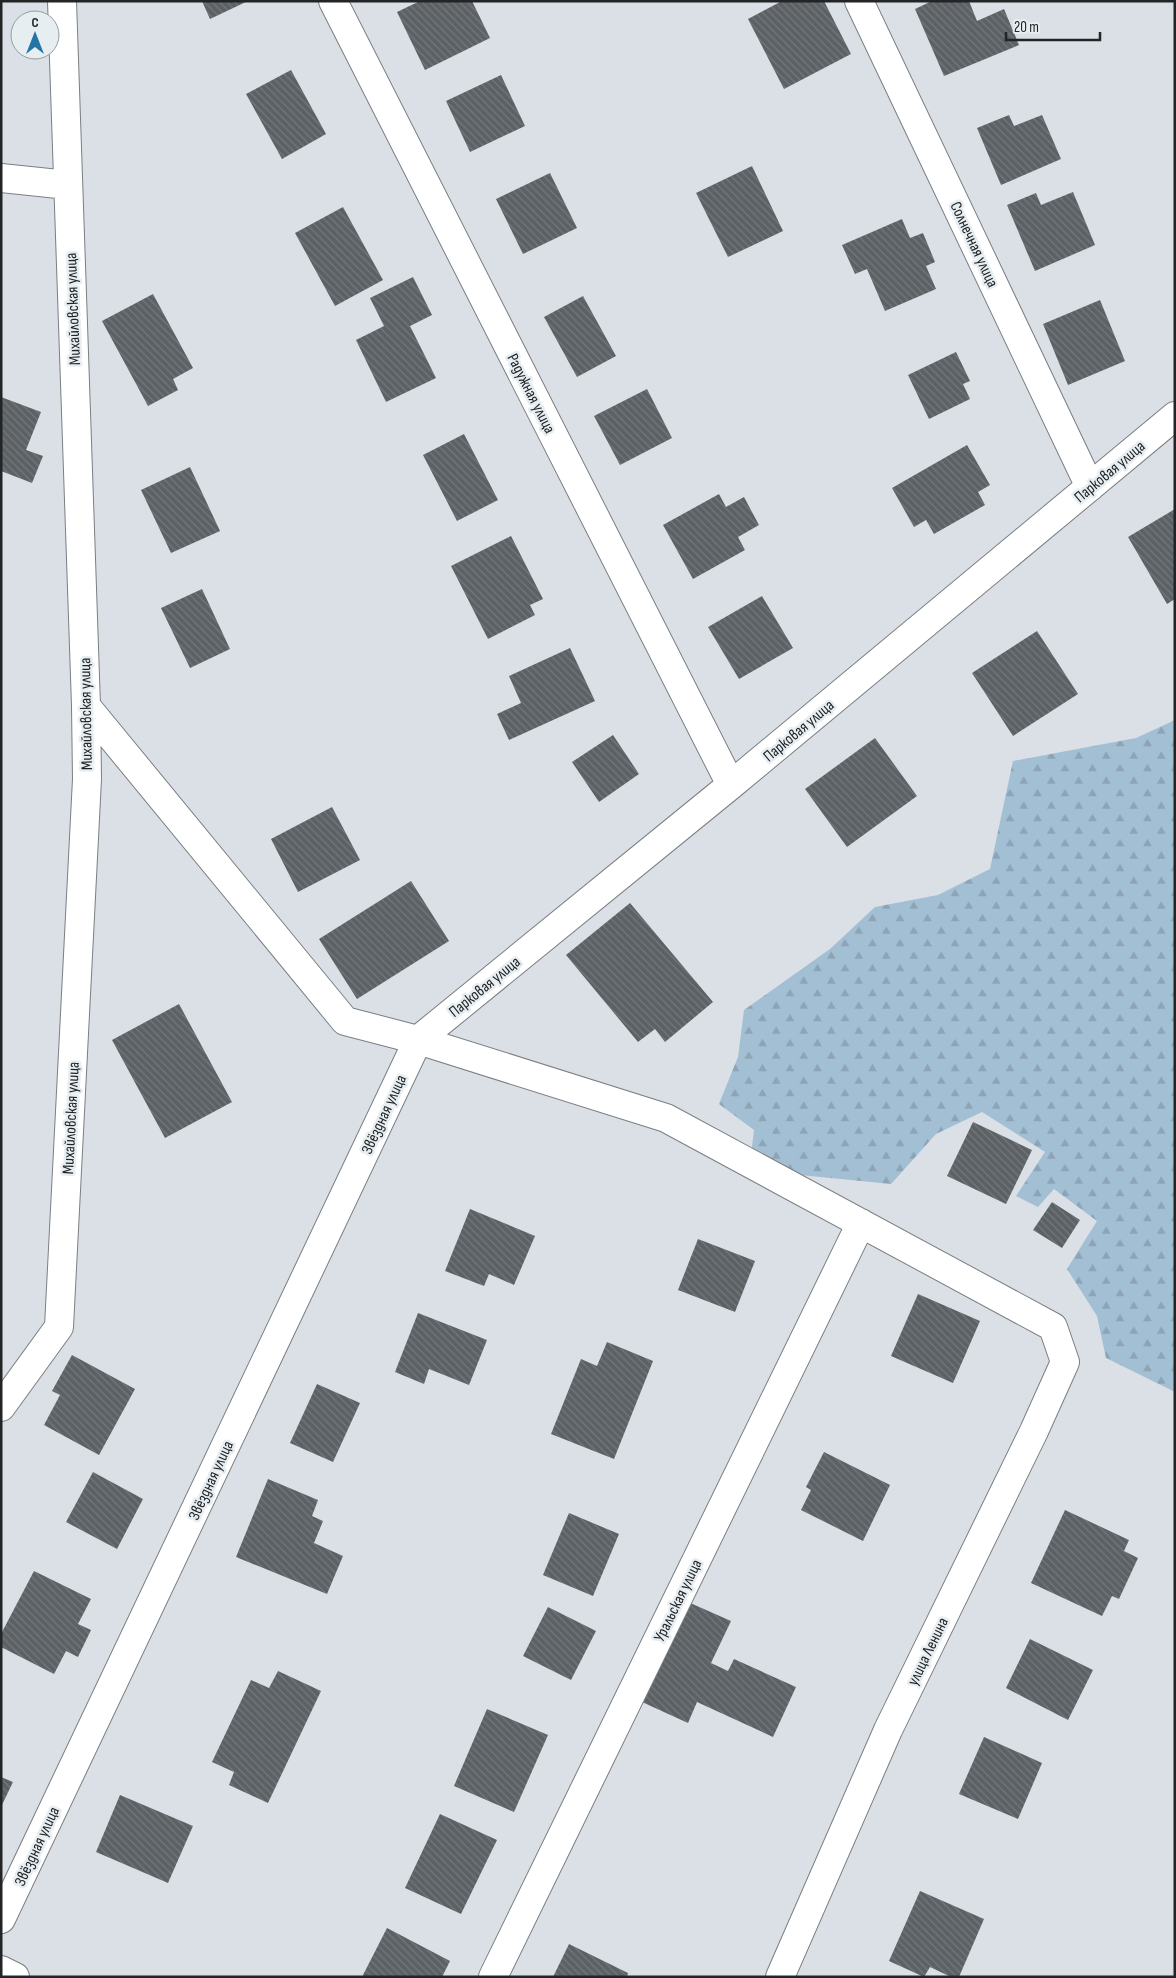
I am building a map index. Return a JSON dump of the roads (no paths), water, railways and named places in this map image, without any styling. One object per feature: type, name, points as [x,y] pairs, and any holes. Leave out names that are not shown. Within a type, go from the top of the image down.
[{"type":"street","name":"Михайловская улица","points":[[1,1407],[60,1327],[87,779],[62,1]]},
{"type":"street","name":"Радужная улица","points":[[333,1],[731,786]]},
{"type":"street","name":"Солнечная улица","points":[[859,1],[1090,487]]},
{"type":"street","points":[[1,178],[68,185]]},
{"type":"street","name":"Парковая улица","points":[[418,1040],[731,786],[1175,416]]},
{"type":"street","points":[[86,706],[345,1021],[418,1040],[666,1118],[861,1223]]},
{"type":"street","name":"Звёздная улица","points":[[1,1919],[418,1040]]},
{"type":"street","name":"улица Ленина","points":[[780,1977],[888,1730],[1034,1431],[1065,1362],[1053,1326],[861,1223]]},
{"type":"street","name":"Уральская улица","points":[[493,1977],[861,1223]]},
{"type":"street","points":[[1,1970],[15,1977]]}]
